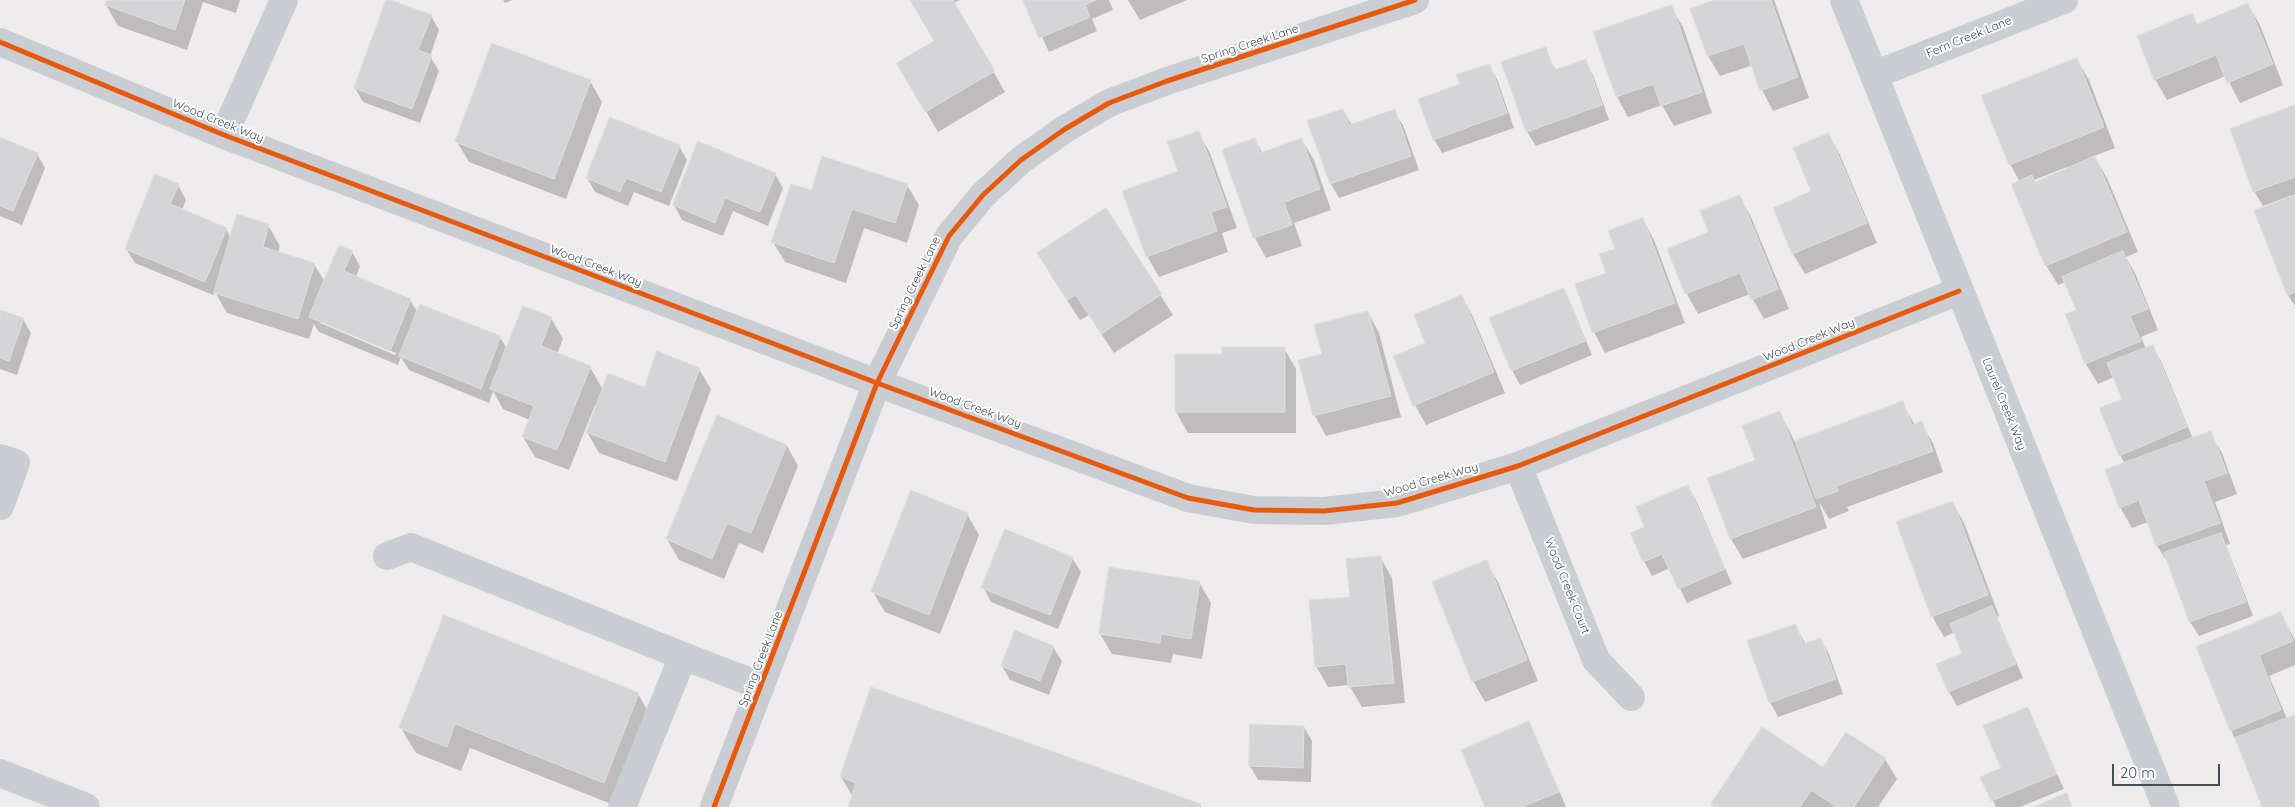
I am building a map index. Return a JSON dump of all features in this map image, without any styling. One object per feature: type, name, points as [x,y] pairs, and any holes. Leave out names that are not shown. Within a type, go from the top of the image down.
[{"type":"street","points":[[224,135],[284,0]]},
{"type":"street","name":"Spring Creek Lane","points":[[714,807],[877,383],[949,236],[983,195],[1029,154],[1065,129],[1109,103],[1176,78],[1415,0]]},
{"type":"street","name":"Laurel Creek Way","points":[[1844,0],[2166,807]]},
{"type":"street","name":"Fern Creek Lane","points":[[1874,75],[2064,0]]},
{"type":"street","name":"Wood Creek Way","points":[[0,42],[224,135],[877,383],[1188,498],[1254,510],[1324,511],[1396,503],[1518,466],[1959,291]]},
{"type":"street","points":[[0,458],[16,463],[0,506]]},
{"type":"street","name":"Wood Creek Court","points":[[1518,466],[1596,660],[1631,697]]},
{"type":"street","points":[[387,556],[411,547],[761,686]]},
{"type":"street","points":[[622,807],[684,656]]},
{"type":"street","points":[[0,773],[86,807]]},
{"type":"building","points":[[107,0],[185,0],[175,30],[105,5]]},
{"type":"building","points":[[386,0],[391,0],[432,15],[418,50],[432,55],[412,109],[354,88]]},
{"type":"building","points":[[910,0],[953,0],[995,71],[925,112],[896,63],[934,41]]},
{"type":"building","points":[[1023,0],[1096,0],[1085,5],[1090,17],[1039,38]]},
{"type":"building","points":[[1715,0],[1771,0],[1798,77],[1760,91],[1744,44],[1707,56],[1690,9]]},
{"type":"building","points":[[2248,3],[2273,64],[2227,83],[2216,55],[2154,80],[2137,36],[2192,13],[2197,24]]},
{"type":"building","points":[[1672,5],[1702,92],[1661,106],[1653,84],[1616,97],[1593,32]]},
{"type":"building","points":[[492,43],[591,80],[554,179],[455,142]]},
{"type":"building","points":[[1546,47],[1554,70],[1586,59],[1602,105],[1526,132],[1501,62]]},
{"type":"building","points":[[2077,58],[2104,127],[2009,165],[1981,96]]},
{"type":"building","points":[[1490,64],[1507,113],[1433,140],[1418,99],[1460,84],[1456,75]]},
{"type":"building","points":[[2295,105],[2295,177],[2253,192],[2230,129]]},
{"type":"building","points":[[1343,109],[1349,125],[1395,109],[1411,156],[1330,184],[1307,121]]},
{"type":"building","points":[[610,117],[680,145],[661,192],[626,178],[620,192],[586,178]]},
{"type":"building","points":[[1199,131],[1227,207],[1211,212],[1217,231],[1146,257],[1122,191],[1178,171],[1167,142]]},
{"type":"building","points":[[1829,133],[1867,223],[1792,254],[1773,208],[1811,191],[1793,148]]},
{"type":"building","points":[[0,137],[38,153],[13,211],[0,206]]},
{"type":"building","points":[[1255,138],[1260,153],[1302,138],[1320,189],[1284,202],[1292,225],[1253,238],[1222,150]]},
{"type":"building","points":[[698,141],[776,173],[760,212],[725,198],[715,223],[673,205]]},
{"type":"building","points":[[822,156],[908,184],[895,223],[852,209],[834,263],[771,242],[791,184],[811,190]]},
{"type":"building","points":[[2095,156],[2127,232],[2045,266],[2011,184],[2032,175],[2035,182]]},
{"type":"building","points":[[155,174],[179,184],[170,204],[227,228],[205,282],[125,249]]},
{"type":"building","points":[[1740,195],[1778,289],[1751,300],[1740,273],[1685,294],[1667,249],[1708,232],[1700,211]]},
{"type":"building","points":[[2295,195],[2295,292],[2287,295],[2254,211]]},
{"type":"building","points":[[1106,208],[1162,294],[1101,334],[1076,295],[1067,300],[1037,253]]},
{"type":"building","points":[[237,214],[269,224],[263,247],[315,263],[298,319],[214,293]]},
{"type":"building","points":[[1643,218],[1675,303],[1592,333],[1575,284],[1606,273],[1599,254],[1615,249],[1608,231]]},
{"type":"building","points":[[339,245],[353,251],[344,271],[411,299],[390,351],[309,317]]},
{"type":"building","points":[[2123,251],[2148,309],[2130,316],[2141,341],[2085,364],[2065,314],[2076,310],[2062,277]]},
{"type":"building","points":[[1564,288],[1585,341],[1511,371],[1489,318]]},
{"type":"building","points":[[1462,295],[1494,372],[1413,406],[1393,356],[1425,343],[1414,315]]},
{"type":"building","points":[[420,304],[501,336],[481,389],[399,356]]},
{"type":"building","points":[[523,306],[552,317],[541,346],[591,366],[557,450],[522,437],[534,406],[490,389]]},
{"type":"building","points":[[0,310],[24,318],[9,361],[0,358]]},
{"type":"building","points":[[1368,311],[1391,396],[1313,416],[1298,360],[1322,354],[1314,325]]},
{"type":"building","points":[[2153,345],[2187,427],[2119,456],[2099,408],[2122,399],[2107,363]]},
{"type":"building","points":[[1222,347],[1285,347],[1285,412],[1175,412],[1175,354],[1221,354]]},
{"type":"building","points":[[657,351],[700,368],[665,462],[586,432],[608,373],[644,387]]},
{"type":"building","points":[[1903,401],[1912,425],[1922,421],[1933,451],[1836,486],[1838,491],[1816,499],[1795,441]]},
{"type":"building","points":[[1780,411],[1816,507],[1730,539],[1707,478],[1755,460],[1742,426]]},
{"type":"building","points":[[717,415],[787,445],[751,533],[727,523],[712,559],[666,539]]},
{"type":"building","points":[[2211,431],[2227,473],[2204,481],[2220,523],[2156,546],[2139,500],[2119,508],[2105,470]]},
{"type":"building","points":[[1688,485],[1725,569],[1678,589],[1662,554],[1643,562],[1630,533],[1644,527],[1636,507]]},
{"type":"building","points":[[911,490],[968,513],[929,615],[871,592]]},
{"type":"building","points":[[1953,501],[1988,595],[1931,617],[1896,522]]},
{"type":"building","points":[[1005,529],[1073,557],[1050,615],[981,588]]},
{"type":"building","points":[[2221,533],[2246,602],[2189,622],[2164,553]]},
{"type":"building","points":[[1381,556],[1394,683],[1348,687],[1346,664],[1315,667],[1309,600],[1350,597],[1346,559]]},
{"type":"building","points":[[1487,560],[1527,660],[1472,682],[1432,582]]},
{"type":"building","points":[[1109,567],[1200,581],[1191,639],[1161,634],[1160,643],[1099,634]]},
{"type":"building","points":[[1992,606],[2016,664],[1948,692],[1936,664],[1962,653],[1950,624]]},
{"type":"building","points":[[2281,612],[2293,641],[2259,655],[2281,710],[2230,731],[2196,647]]},
{"type":"building","points":[[444,615],[639,693],[604,783],[455,724],[447,747],[399,728]]},
{"type":"building","points":[[1796,624],[1803,644],[1821,638],[1836,679],[1769,703],[1747,641]]},
{"type":"building","points":[[1015,630],[1054,646],[1040,681],[1001,666]]},
{"type":"building","points":[[871,687],[1201,804],[1199,807],[848,807],[856,783],[840,777]]},
{"type":"building","points":[[2028,707],[2057,774],[1991,801],[1980,777],[2001,768],[1983,726]]},
{"type":"building","points":[[2295,715],[2295,807],[2262,807],[2235,738]]},
{"type":"building","points":[[1529,721],[1559,792],[1522,807],[1485,807],[1461,750]]},
{"type":"building","points":[[1250,724],[1304,726],[1303,768],[1249,766]]},
{"type":"building","points":[[1762,727],[1823,767],[1846,732],[1886,758],[1854,807],[1837,807],[1811,790],[1800,807],[1716,807],[1711,804]]},
{"type":"building","points":[[2067,793],[2072,807],[2033,807]]},
{"type":"cycle path","points":[[714,807],[877,383],[949,236],[983,195],[1021,160],[1065,129],[1109,103],[1167,81],[1415,0]]},
{"type":"cycle path","points":[[0,42],[224,135],[877,383],[1188,498],[1254,510],[1324,511],[1397,503],[1518,466],[1959,291]]}]
